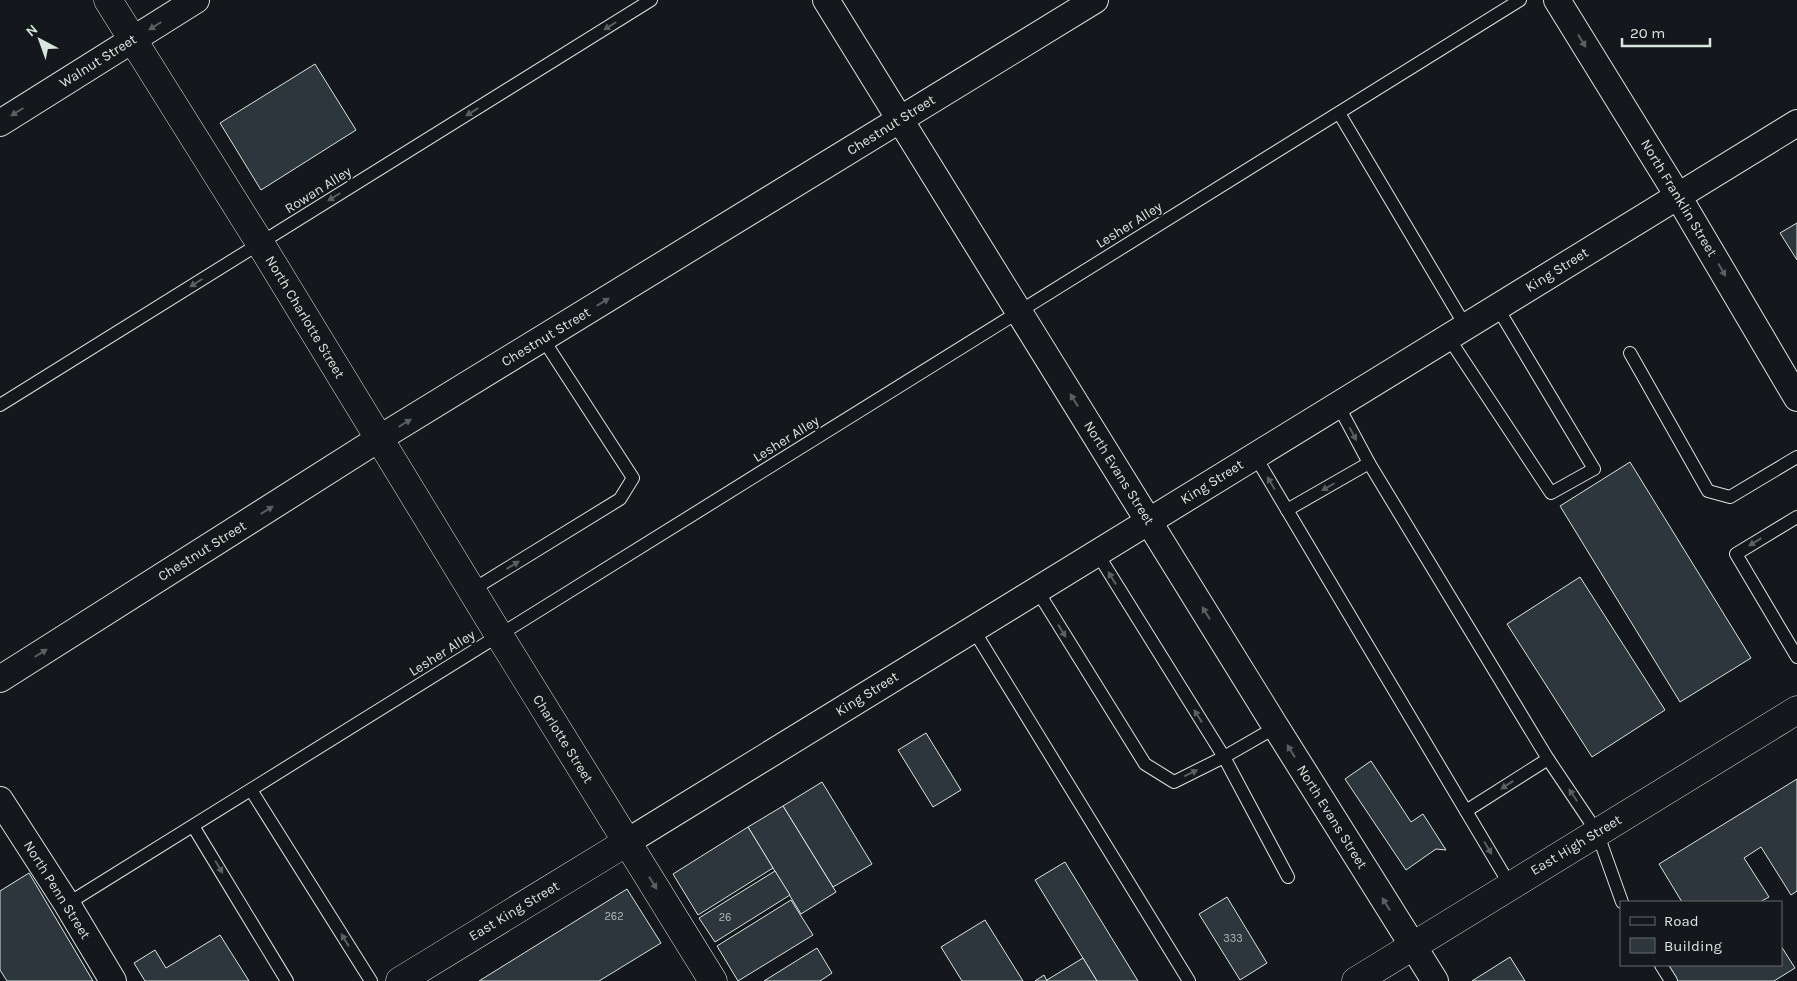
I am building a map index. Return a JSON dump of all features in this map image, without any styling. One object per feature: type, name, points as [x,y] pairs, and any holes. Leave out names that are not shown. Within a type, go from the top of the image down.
[{"type":"main road","name":"North Charlotte Street","points":[[108,0],[260,243],[499,635]]},
{"type":"main road","name":"Charlotte Street","points":[[499,635],[628,842]]},
{"type":"main road","name":"East High Street","points":[[1356,981],[1797,710]]},
{"type":"main road","name":"East King Street","points":[[400,981],[628,842]]},
{"type":"main road","points":[[628,842],[714,981]]},
{"type":"street","name":"Walnut Street","points":[[0,123],[196,0]]},
{"type":"street","name":"North Evans Street","points":[[826,0],[1435,981]]},
{"type":"street","name":"Chestnut Street","points":[[0,679],[380,438],[1095,0]]},
{"type":"street","name":"North Franklin Street","points":[[1557,0],[1678,196],[1796,394]]},
{"type":"street","name":"King Street","points":[[628,842],[1797,123]]},
{"type":"street","name":"North Penn Street","points":[[0,800],[67,904],[113,981]]},
{"type":"lane","name":"Rowan Alley","points":[[0,405],[651,0]]},
{"type":"lane","name":"Lesher Alley","points":[[67,904],[1520,0]]},
{"type":"lane","points":[[1339,113],[1457,332],[1551,493],[1594,469],[1497,307]]},
{"type":"lane","points":[[472,590],[620,499],[633,478],[543,338]]},
{"type":"lane","points":[[1630,353],[1708,491],[1730,497],[1797,458]]},
{"type":"lane","points":[[1338,405],[1369,463],[1548,759],[1598,832],[1622,901]]},
{"type":"lane","points":[[1255,456],[1510,886]]},
{"type":"lane","points":[[1287,510],[1369,463]]},
{"type":"lane","points":[[1797,517],[1736,554],[1797,657]]},
{"type":"lane","points":[[1097,553],[1224,757],[1288,877]]},
{"type":"lane","points":[[1037,590],[1145,764],[1174,782],[1224,757],[1276,727]]},
{"type":"lane","points":[[972,630],[1189,981]]},
{"type":"lane","points":[[1466,811],[1548,759]]},
{"type":"lane","points":[[250,790],[371,981]]},
{"type":"lane","points":[[193,826],[287,981]]},
{"type":"lane","points":[[1662,966],[1671,981]]},
{"type":"building","points":[[315,64],[356,130],[261,190],[220,123]]},
{"type":"building","points":[[1797,223],[1797,260],[1780,233]]},
{"type":"building","points":[[1630,462],[1751,658],[1680,702],[1560,506]]},
{"type":"building","points":[[1580,577],[1665,710],[1592,757],[1507,624]]},
{"type":"building","points":[[926,733],[961,790],[933,807],[898,750]]},
{"type":"building","points":[[1371,761],[1411,822],[1423,814],[1446,850],[1436,849],[1406,870],[1345,779]]},
{"type":"building","points":[[1797,779],[1797,891],[1791,895],[1761,847],[1744,858],[1769,897],[1762,901],[1681,901],[1659,864]]},
{"type":"building","points":[[822,782],[872,864],[833,887],[783,806]]},
{"type":"building","points":[[783,806],[836,892],[801,914],[748,827]]},
{"type":"building","points":[[748,827],[773,868],[698,915],[673,874]]},
{"type":"building","points":[[1065,862],[1138,981],[1097,981],[1035,880]]},
{"type":"building","points":[[775,871],[790,895],[715,942],[699,918]]},
{"type":"building","points":[[29,873],[93,981],[7,981],[0,970],[0,891]]},
{"type":"building","points":[[627,889],[661,943],[599,981],[479,981]]},
{"type":"building","points":[[1227,897],[1267,963],[1240,980],[1199,914]]},
{"type":"building","points":[[791,900],[813,935],[738,981],[717,946]]},
{"type":"building","points":[[985,920],[1023,981],[962,981],[941,947]]},
{"type":"building","points":[[220,935],[249,981],[145,981],[134,963],[155,950],[166,968]]},
{"type":"building","points":[[817,948],[832,973],[820,981],[764,981]]},
{"type":"building","points":[[1782,948],[1795,968],[1774,981],[1674,981],[1665,966],[1782,966]]},
{"type":"building","points":[[1510,957],[1525,981],[1472,981]]},
{"type":"building","points":[[1083,958],[1097,981],[1047,981],[1047,980]]},
{"type":"building","points":[[1044,975],[1047,981],[1035,981]]}]
